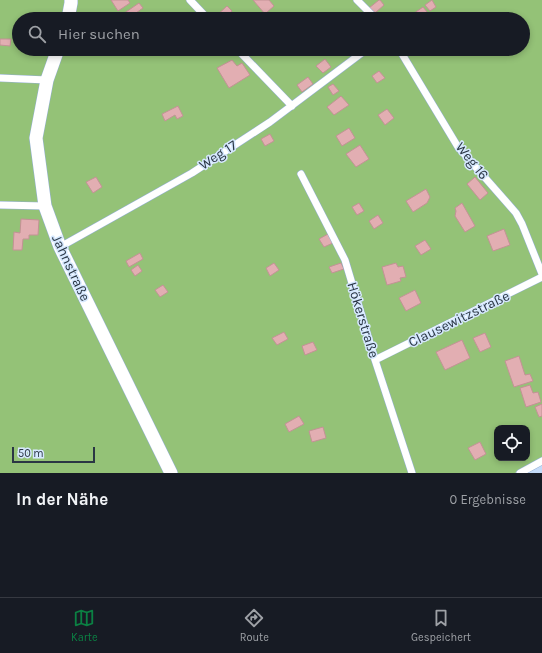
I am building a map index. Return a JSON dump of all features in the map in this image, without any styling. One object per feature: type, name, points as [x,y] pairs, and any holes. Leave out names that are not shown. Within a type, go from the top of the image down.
[{"type":"street","points":[[69,12],[71,0]]},
{"type":"street","name":"Jahnstraße","points":[[56,56],[47,80],[36,138],[45,206],[60,247],[171,473]]},
{"type":"lane","points":[[190,0],[201,12]]},
{"type":"lane","points":[[357,0],[369,12]]},
{"type":"lane","points":[[244,56],[292,106]]},
{"type":"lane","name":"Weg 17","points":[[60,247],[192,173],[270,122],[358,56]]},
{"type":"lane","name":"Weg 16","points":[[403,56],[458,147],[516,213],[522,224],[542,274]]},
{"type":"lane","points":[[0,78],[47,80]]},
{"type":"lane","name":"Hökerstraße","points":[[301,174],[345,260],[375,360],[412,473]]},
{"type":"lane","points":[[0,204],[45,206]]},
{"type":"lane","name":"Clausewitzstraße","points":[[375,360],[542,277]]},
{"type":"lane","points":[[520,473],[542,461]]},
{"type":"green space","points":[[0,0],[542,0],[542,459],[515,473],[0,473]]},
{"type":"building","points":[[111,0],[128,0],[130,3],[118,11]]},
{"type":"building","points":[[253,0],[269,0],[274,6],[267,12],[263,12]]},
{"type":"building","points":[[379,0],[384,5],[376,12],[372,12],[369,8]]},
{"type":"building","points":[[432,0],[436,7],[430,11],[425,5]]},
{"type":"building","points":[[139,3],[143,8],[137,12],[126,12]]},
{"type":"building","points":[[227,6],[232,11],[231,12],[220,12]]},
{"type":"building","points":[[423,7],[427,12],[416,12]]},
{"type":"building","points":[[0,39],[11,39],[10,46],[0,45]]},
{"type":"building","points":[[325,59],[331,67],[323,73],[316,66]]},
{"type":"building","points":[[232,60],[237,66],[242,63],[250,75],[229,88],[217,68]]},
{"type":"building","points":[[379,71],[385,78],[377,83],[372,76]]},
{"type":"building","points":[[308,77],[313,84],[302,92],[297,85]]},
{"type":"building","points":[[333,84],[339,91],[333,95],[328,87]]},
{"type":"building","points":[[341,96],[349,105],[334,115],[327,107]]},
{"type":"building","points":[[178,106],[183,116],[177,119],[175,115],[165,121],[162,114]]},
{"type":"building","points":[[387,109],[394,118],[385,125],[378,115]]},
{"type":"building","points":[[349,128],[355,138],[342,146],[336,136]]},
{"type":"building","points":[[270,134],[274,141],[265,146],[261,139]]},
{"type":"building","points":[[360,145],[369,159],[356,167],[346,154]]},
{"type":"building","points":[[96,177],[102,187],[93,193],[86,182]]},
{"type":"building","points":[[475,177],[488,193],[480,200],[467,184]]},
{"type":"building","points":[[426,189],[430,197],[427,203],[413,212],[406,201]]},
{"type":"building","points":[[359,203],[364,211],[357,215],[352,207]]},
{"type":"building","points":[[462,203],[475,226],[465,232],[455,216],[455,208]]},
{"type":"building","points":[[378,215],[383,223],[374,229],[369,221]]},
{"type":"building","points":[[21,219],[39,220],[38,235],[29,235],[29,239],[23,239],[22,250],[13,250],[14,232],[20,233]]},
{"type":"building","points":[[504,229],[510,245],[493,251],[487,236]]},
{"type":"building","points":[[328,234],[333,243],[324,247],[319,239]]},
{"type":"building","points":[[425,240],[431,249],[421,255],[415,246]]},
{"type":"building","points":[[140,253],[143,259],[129,267],[126,261]]},
{"type":"building","points":[[274,263],[279,270],[270,276],[266,268]]},
{"type":"building","points":[[341,263],[344,269],[332,273],[329,267]]},
{"type":"building","points":[[396,263],[398,267],[403,266],[406,277],[400,278],[401,281],[387,285],[382,267]]},
{"type":"building","points":[[138,265],[142,271],[135,276],[131,270]]},
{"type":"building","points":[[163,285],[168,292],[160,297],[155,290]]},
{"type":"building","points":[[415,290],[421,303],[406,311],[399,298]]},
{"type":"building","points":[[284,332],[288,339],[277,345],[272,338]]},
{"type":"building","points":[[485,333],[491,347],[480,352],[473,338]]},
{"type":"building","points":[[462,340],[470,358],[445,370],[436,352]]},
{"type":"building","points":[[313,342],[317,350],[305,355],[302,346]]},
{"type":"building","points":[[519,356],[525,375],[530,374],[533,381],[514,387],[505,361]]},
{"type":"building","points":[[530,385],[533,393],[538,392],[541,402],[526,407],[520,388]]},
{"type":"building","points":[[542,404],[542,416],[539,417],[535,407]]},
{"type":"building","points":[[299,416],[304,424],[289,432],[285,424]]},
{"type":"building","points":[[323,427],[326,438],[312,442],[309,431]]},
{"type":"building","points":[[480,442],[486,454],[475,460],[468,448]]}]
